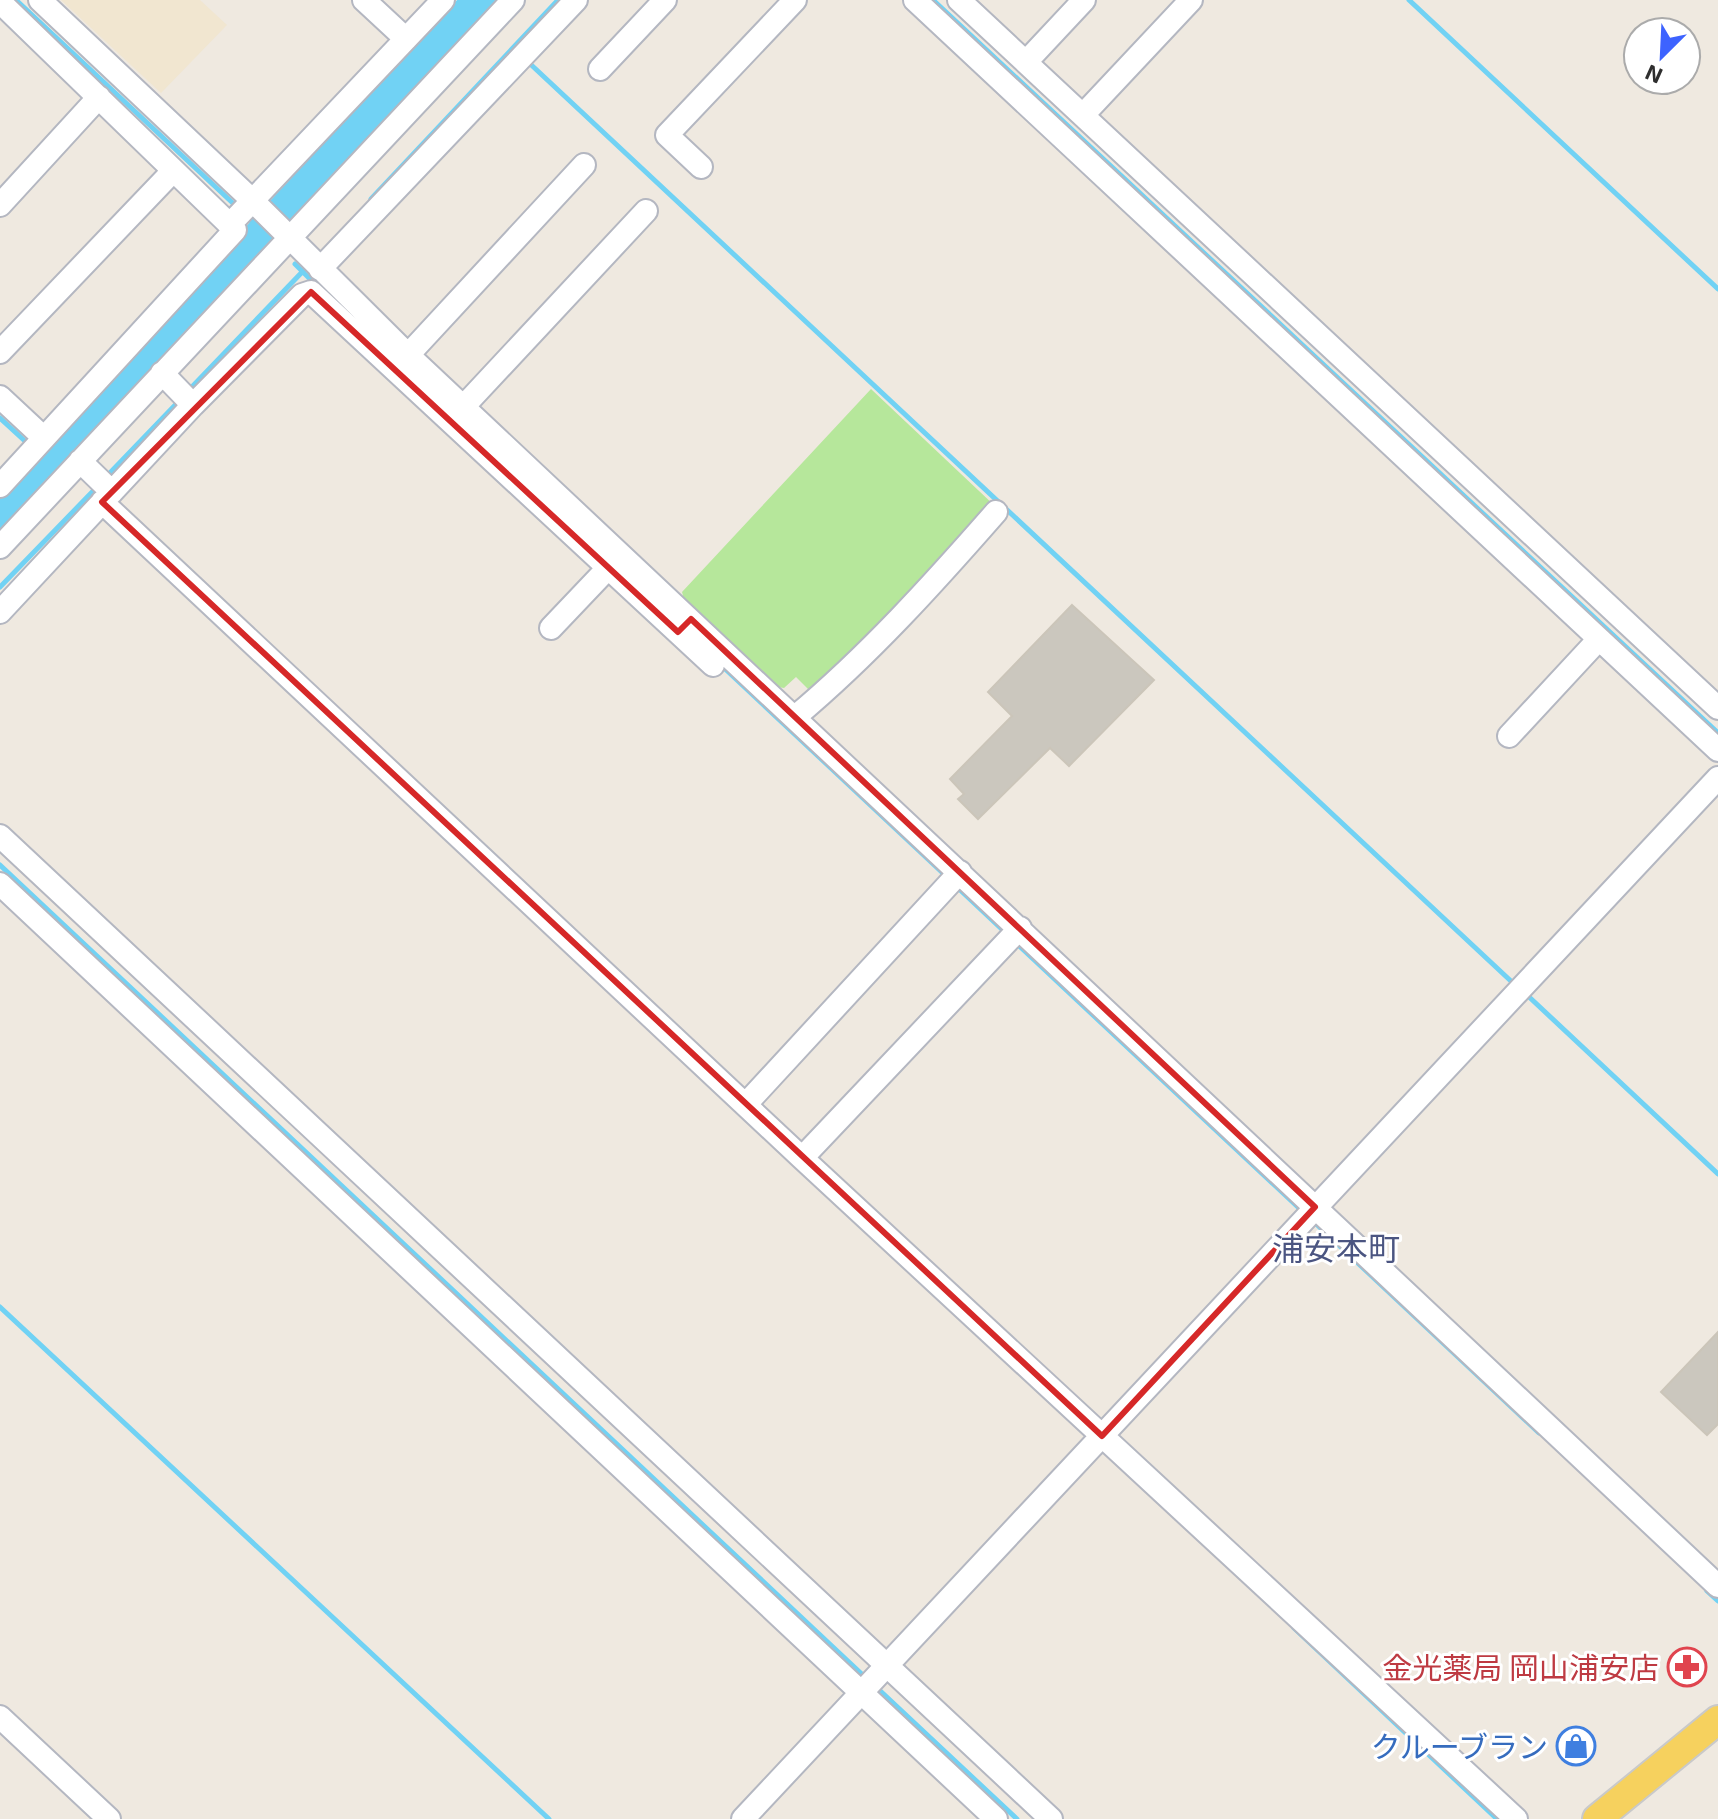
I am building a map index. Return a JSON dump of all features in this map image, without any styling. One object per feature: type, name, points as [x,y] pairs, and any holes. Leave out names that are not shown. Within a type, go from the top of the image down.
[{"type":"main road","points":[[1597,1819],[1718,1720]]},
{"type":"street","points":[[40,0],[104,87],[171,164],[173,171],[286,234],[318,281],[610,559],[683,627],[795,717],[954,878],[1315,1207],[1718,1586]]},
{"type":"street","points":[[364,0],[406,39]]},
{"type":"street","points":[[0,486],[235,230],[245,212],[443,0]]},
{"type":"street","points":[[0,547],[286,234],[513,0]]},
{"type":"street","points":[[0,612],[187,398],[318,281],[576,0]]},
{"type":"street","points":[[600,69],[665,0]]},
{"type":"street","points":[[701,167],[667,135],[795,0]]},
{"type":"street","points":[[915,0],[944,6],[1021,76],[1604,628],[1718,750]]},
{"type":"street","points":[[1021,76],[1084,0]]},
{"type":"street","points":[[1083,115],[1191,0]]},
{"type":"street","points":[[0,2],[104,87],[245,212]]},
{"type":"street","points":[[944,6],[1021,76],[1083,115],[1134,185],[1604,628],[1718,708]]},
{"type":"street","points":[[0,205],[104,87]]},
{"type":"street","points":[[408,355],[584,165]]},
{"type":"street","points":[[0,352],[173,171]]},
{"type":"street","points":[[454,409],[646,211]]},
{"type":"street","points":[[318,281],[408,355],[454,409]]},
{"type":"street","points":[[162,373],[187,398]]},
{"type":"street","points":[[0,397],[44,438]]},
{"type":"street","points":[[80,461],[101,496],[802,1158],[1516,1819]]},
{"type":"street","points":[[795,717],[842,678],[922,597],[996,512]]},
{"type":"street","points":[[551,628],[610,559]]},
{"type":"street","points":[[683,627],[713,665]]},
{"type":"street","points":[[1509,736],[1604,628]]},
{"type":"street","points":[[743,1819],[1718,778]]},
{"type":"street","points":[[0,836],[873,1682],[996,1819]]},
{"type":"street","points":[[746,1104],[954,878]]},
{"type":"street","points":[[0,884],[873,1682],[1051,1819]]},
{"type":"street","points":[[802,1158],[1014,934]]},
{"type":"street","points":[[0,1717],[109,1819]]},
{"type":"highlighted area","points":[[311,292],[678,632],[691,619],[1315,1207],[1102,1436],[102,502]]},
{"type":"shaded area","points":[[61,0],[200,0],[227,25],[161,93]]},
{"type":"green space","points":[[871,389],[996,507],[814,695],[796,677],[784,688],[778,687],[684,599],[682,592]]},
{"type":"building","points":[[1072,605],[1154,680],[1069,766],[1050,748],[978,819],[958,799],[964,794],[950,779],[1012,716],[988,692]]},
{"type":"building","points":[[1718,1332],[1718,1424],[1707,1435],[1661,1392]]},
{"type":"waterway","points":[[16,0],[237,207]]},
{"type":"waterway","points":[[0,514],[479,0]]},
{"type":"waterway","points":[[371,199],[558,0]]},
{"type":"waterway","points":[[933,0],[1718,733]]},
{"type":"waterway","points":[[1409,0],[1718,289]]},
{"type":"waterway","points":[[526,60],[1513,983]]},
{"type":"waterway","points":[[247,217],[269,238]]},
{"type":"waterway","points":[[295,264],[317,286]]},
{"type":"waterway","points":[[189,390],[306,268]]},
{"type":"waterway","points":[[106,477],[180,400]]},
{"type":"waterway","points":[[0,418],[26,442]]},
{"type":"waterway","points":[[42,457],[48,463]]},
{"type":"waterway","points":[[0,587],[97,487]]},
{"type":"waterway","points":[[721,665],[947,877]]},
{"type":"waterway","points":[[0,865],[867,1679]]},
{"type":"waterway","points":[[957,887],[1008,935]]},
{"type":"waterway","points":[[1015,942],[1300,1209]]},
{"type":"waterway","points":[[1527,995],[1718,1174]]},
{"type":"waterway","points":[[1313,1221],[1539,1433]]},
{"type":"waterway","points":[[0,1307],[549,1819]]},
{"type":"waterway","points":[[1707,1591],[1718,1601]]},
{"type":"waterway","points":[[1294,1628],[1497,1819]]},
{"type":"waterway","points":[[875,1686],[1017,1819]]},
{"type":"place","name":"金光薬局 岡山浦安店","points":[[1687,1667]]},
{"type":"place","name":"クルーブラン","points":[[1576,1746]]},
{"type":"district","name":"浦安本町","points":[[1336,1247]]}]
